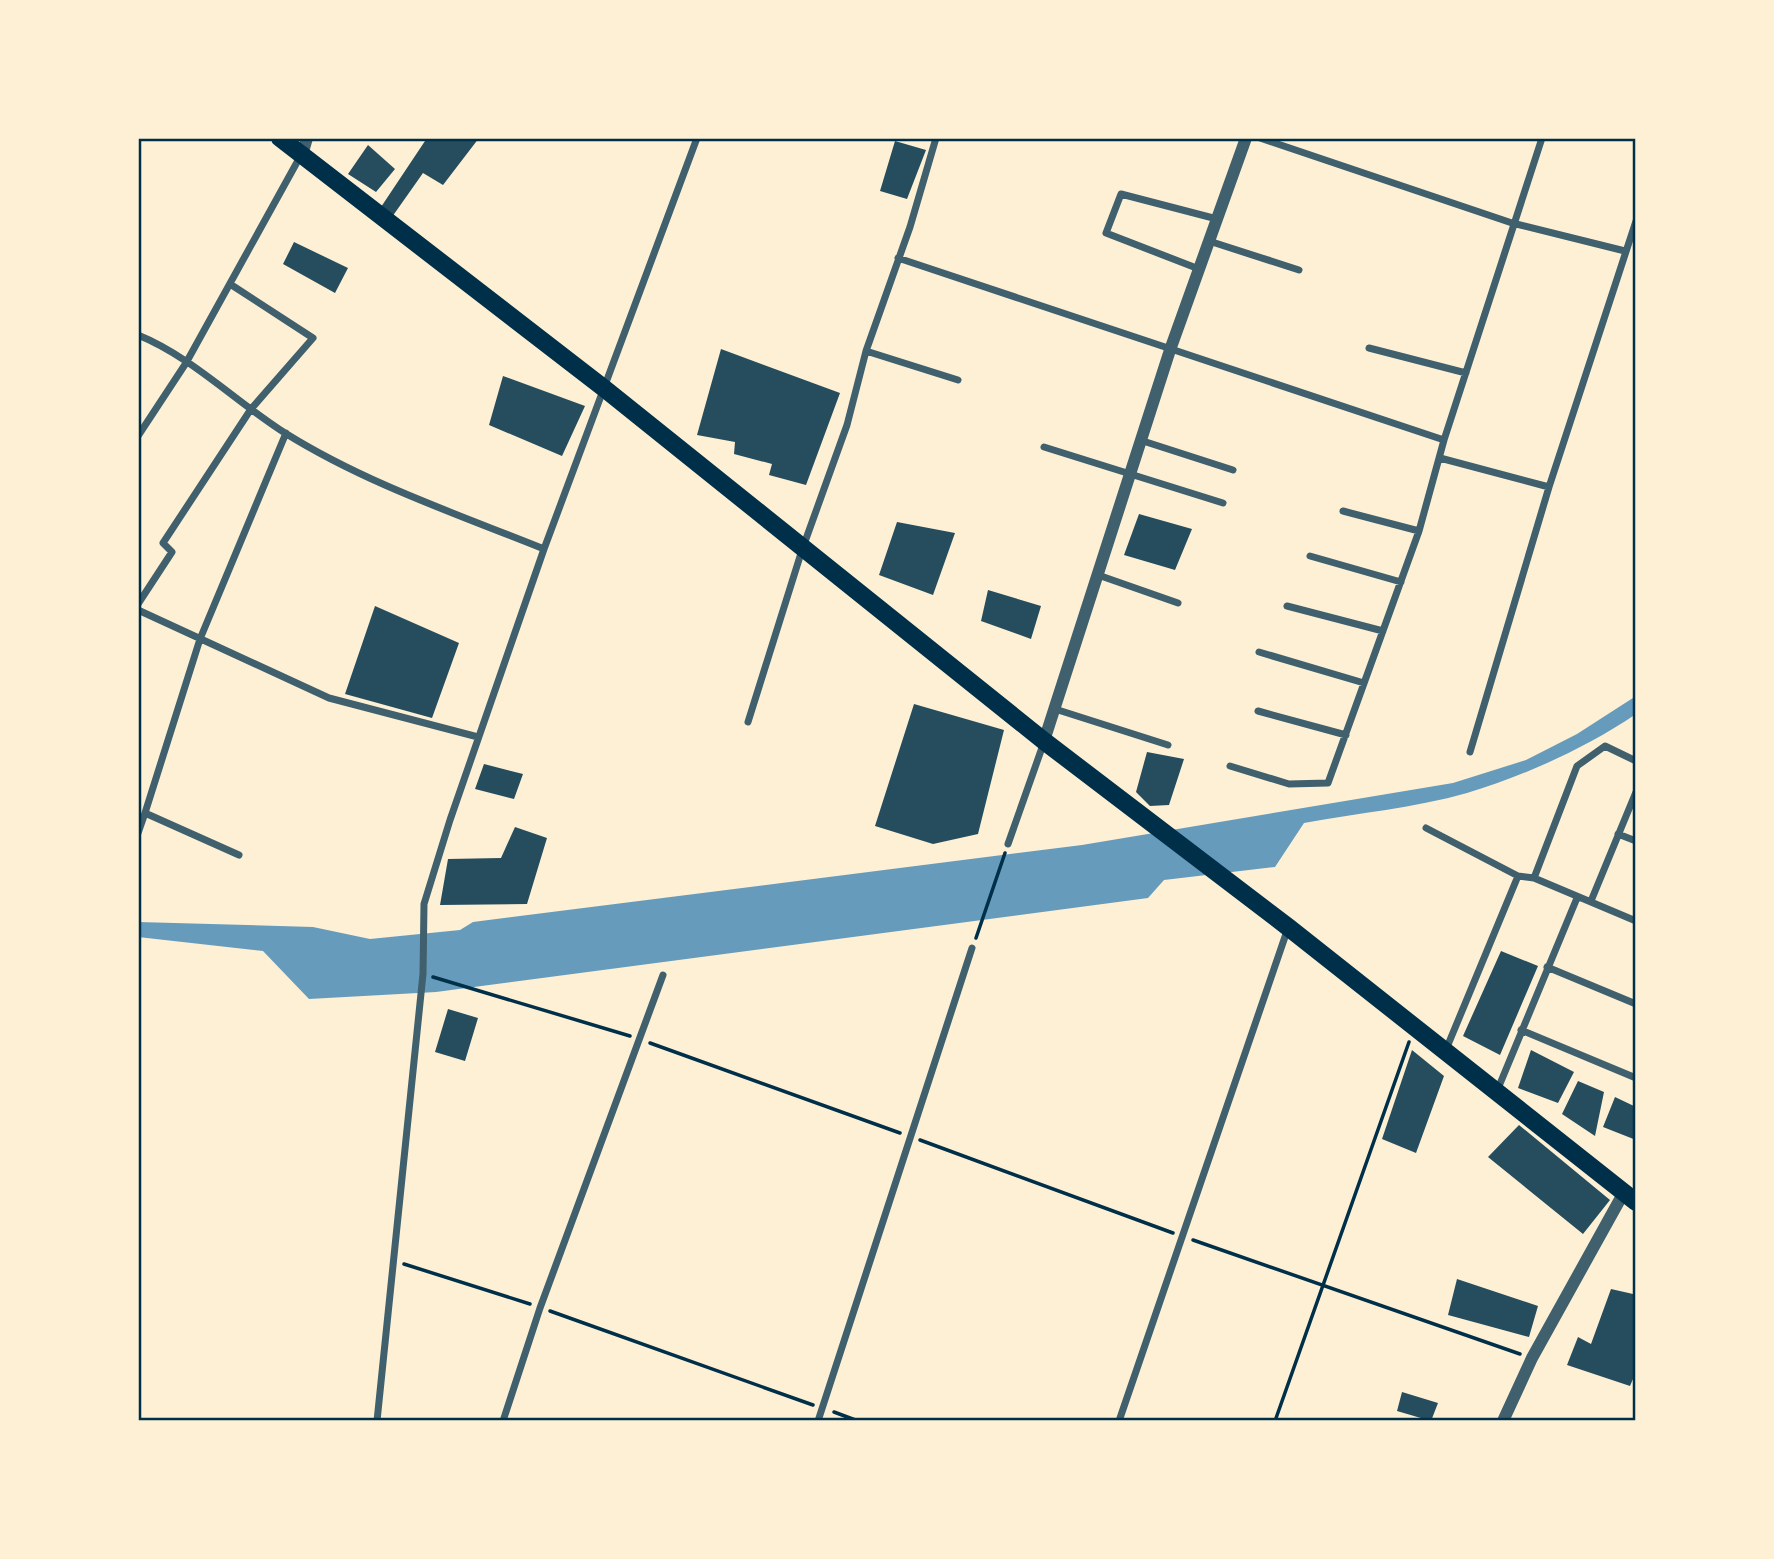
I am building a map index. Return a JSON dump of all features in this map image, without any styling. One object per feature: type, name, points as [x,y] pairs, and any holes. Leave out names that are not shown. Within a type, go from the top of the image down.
[{"type":"main road","points":[[280,138],[304,146],[802,550],[1044,741],[1288,927],[1630,1198]]},
{"type":"street","points":[[377,1421],[423,974],[424,904],[478,737],[544,549],[606,389],[697,138]]},
{"type":"street","points":[[748,722],[802,550],[847,425],[866,351],[936,138]]},
{"type":"street","points":[[1008,844],[1143,441],[1170,350],[1246,138]]},
{"type":"street","points":[[1260,138],[1512,223],[1625,251]]},
{"type":"street","points":[[1230,766],[1289,784],[1328,783],[1419,531],[1444,440],[1512,223],[1542,138]]},
{"type":"street","points":[[138,436],[186,363],[304,146]]},
{"type":"street","points":[[1199,269],[1106,233],[1121,194],[1217,219]]},
{"type":"street","points":[[1470,752],[1549,487],[1636,221]]},
{"type":"street","points":[[1209,241],[1299,270]]},
{"type":"street","points":[[898,258],[1444,440]]},
{"type":"street","points":[[138,604],[172,552],[163,543],[251,409],[313,338],[230,284]]},
{"type":"street","points":[[138,335],[186,363],[286,433],[374,479],[544,549]]},
{"type":"street","points":[[1369,348],[1466,373]]},
{"type":"street","points":[[866,351],[958,380]]},
{"type":"street","points":[[138,832],[200,639],[286,433]]},
{"type":"street","points":[[1143,441],[1233,470]]},
{"type":"street","points":[[1044,447],[1223,503]]},
{"type":"street","points":[[1440,458],[1549,487]]},
{"type":"street","points":[[1343,511],[1419,531]]},
{"type":"street","points":[[1310,556],[1401,582]]},
{"type":"street","points":[[1098,575],[1178,603]]},
{"type":"street","points":[[1287,606],[1383,631]]},
{"type":"street","points":[[138,610],[330,698],[478,737]]},
{"type":"street","points":[[1259,652],[1364,683]]},
{"type":"street","points":[[1055,709],[1168,745]]},
{"type":"street","points":[[1258,711],[1346,735]]},
{"type":"street","points":[[1534,878],[1577,766],[1605,746],[1636,761]]},
{"type":"street","points":[[1591,901],[1636,792]]},
{"type":"street","points":[[145,813],[239,855]]},
{"type":"street","points":[[1426,828],[1518,876],[1534,878],[1636,921]]},
{"type":"street","points":[[1618,834],[1636,841]]},
{"type":"street","points":[[1445,1052],[1518,876]]},
{"type":"street","points":[[1497,1092],[1577,898]]},
{"type":"street","points":[[1119,1421],[1288,927]]},
{"type":"street","points":[[818,1421],[972,948]]},
{"type":"street","points":[[1547,967],[1636,1004]]},
{"type":"street","points":[[503,1421],[540,1308],[663,975]]},
{"type":"street","points":[[1521,1030],[1636,1078]]},
{"type":"street","points":[[1503,1421],[1532,1358],[1630,1198]]},
{"type":"path","points":[[972,948],[1008,844]]},
{"type":"path","points":[[423,974],[638,1038],[1182,1236],[1532,1358]]},
{"type":"path","points":[[1275,1421],[1414,1027]]},
{"type":"path","points":[[394,1260],[540,1308],[858,1421]]},
{"type":"water","points":[[1636,696],[1636,714],[1596,739],[1533,769],[1447,798],[1304,823],[1275,867],[1164,880],[1148,898],[436,992],[309,999],[263,951],[138,937],[138,922],[313,927],[370,939],[460,930],[473,922],[1082,845],[1453,783],[1526,760],[1577,734]]},
{"type":"building","points":[[427,138],[479,138],[443,185],[423,173],[392,217],[381,207]]},
{"type":"building","points":[[895,141],[926,150],[907,199],[880,191]]},
{"type":"building","points":[[368,145],[395,169],[376,192],[348,174]]},
{"type":"building","points":[[294,242],[348,268],[335,293],[283,264]]},
{"type":"building","points":[[721,349],[840,393],[806,485],[769,475],[772,464],[734,454],[735,442],[697,435]]},
{"type":"building","points":[[503,376],[585,406],[562,456],[489,425]]},
{"type":"building","points":[[1139,514],[1192,529],[1175,570],[1124,555]]},
{"type":"building","points":[[897,522],[955,533],[933,595],[879,575]]},
{"type":"building","points":[[988,590],[1041,606],[1031,639],[981,621]]},
{"type":"building","points":[[375,606],[459,643],[432,718],[345,694]]},
{"type":"building","points":[[914,704],[1004,730],[978,834],[933,844],[875,826]]},
{"type":"building","points":[[1147,752],[1184,759],[1169,805],[1150,806],[1136,792]]},
{"type":"building","points":[[484,764],[523,774],[514,799],[475,789]]},
{"type":"building","points":[[515,827],[547,838],[527,904],[440,905],[448,859],[501,858]]},
{"type":"building","points":[[1501,951],[1538,966],[1500,1055],[1463,1036]]},
{"type":"building","points":[[448,1009],[478,1018],[465,1061],[435,1052]]},
{"type":"building","points":[[1412,1050],[1444,1076],[1416,1153],[1382,1139]]},
{"type":"building","points":[[1531,1050],[1574,1072],[1558,1103],[1518,1088]]},
{"type":"building","points":[[1578,1081],[1604,1092],[1595,1136],[1562,1114]]},
{"type":"building","points":[[1615,1097],[1636,1107],[1636,1140],[1603,1127]]},
{"type":"building","points":[[1519,1125],[1610,1200],[1583,1234],[1488,1157]]},
{"type":"building","points":[[1457,1279],[1538,1306],[1529,1337],[1448,1315]]},
{"type":"building","points":[[1636,1287],[1636,1372],[1630,1386],[1567,1365],[1578,1337],[1591,1344],[1611,1289],[1633,1294]]},
{"type":"building","points":[[1402,1392],[1438,1403],[1431,1421],[1397,1411]]}]
